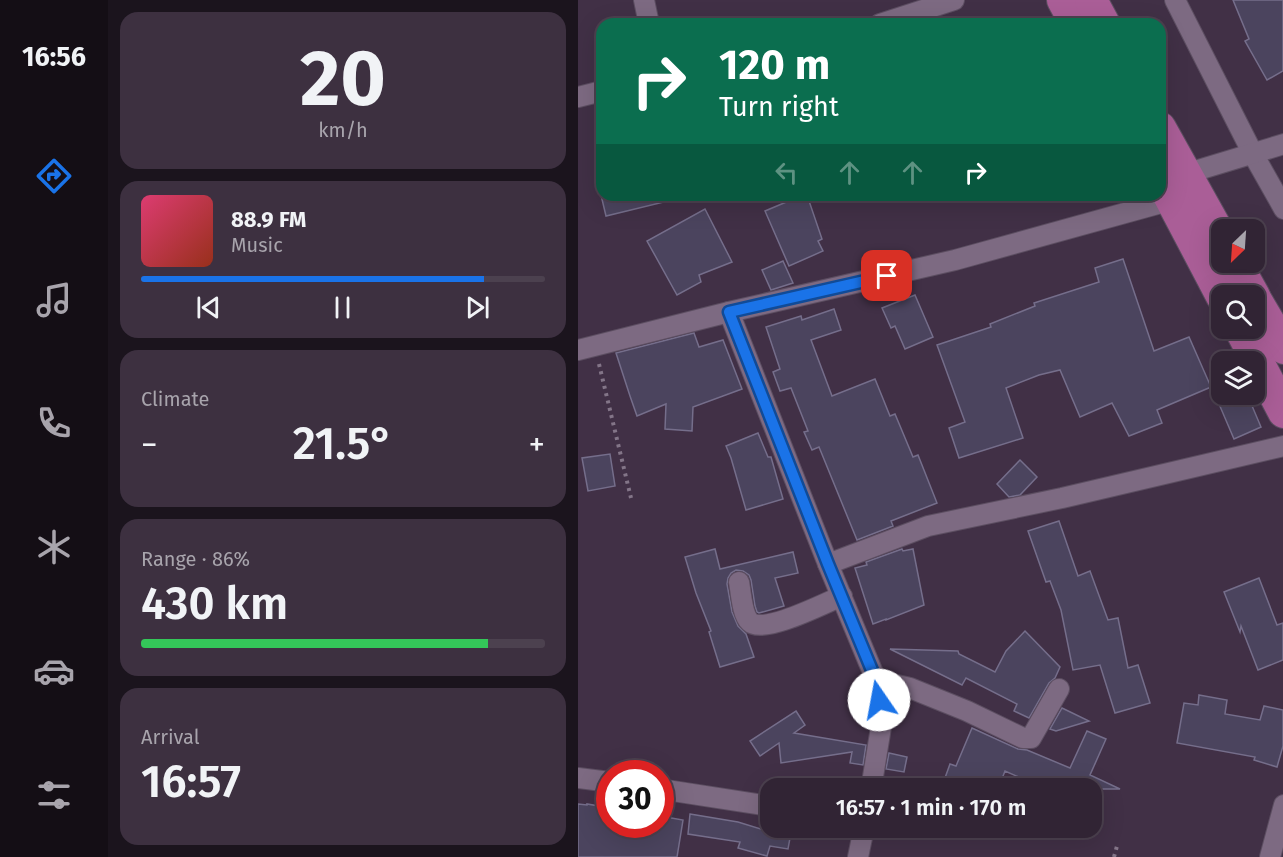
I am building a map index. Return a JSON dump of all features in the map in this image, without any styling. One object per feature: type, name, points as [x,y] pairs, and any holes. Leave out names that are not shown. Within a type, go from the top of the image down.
[{"type":"main road","points":[[1063,0],[1073,18]]},
{"type":"main road","points":[[1091,0],[1101,18]]},
{"type":"main road","points":[[1166,156],[1172,184],[1217,285]]},
{"type":"main road","points":[[1172,184],[1211,227]]},
{"type":"main road","points":[[1265,316],[1283,348]]},
{"type":"main road","points":[[1246,339],[1283,412]]},
{"type":"street","points":[[644,0],[647,18]]},
{"type":"street","points":[[898,18],[954,0]]},
{"type":"street","points":[[1175,0],[1283,209]]},
{"type":"street","points":[[578,97],[596,92]]},
{"type":"street","points":[[1172,184],[1283,144]]},
{"type":"street","points":[[587,348],[729,312],[955,260],[1123,201]]},
{"type":"street","points":[[729,312],[876,680],[882,721],[873,778]]},
{"type":"street","points":[[828,564],[928,526],[1062,498],[1283,446]]},
{"type":"street","points":[[739,582],[745,616],[756,626],[780,622],[842,596]]},
{"type":"street","points":[[876,680],[910,688],[967,711],[1023,738],[1031,738],[1059,689]]},
{"type":"street","points":[[578,778],[596,780]]},
{"type":"street","points":[[674,791],[760,804]]},
{"type":"street","points":[[1270,857],[1283,805]]},
{"type":"street","points":[[858,857],[862,838]]},
{"type":"path","points":[[587,348],[631,498]]},
{"type":"path","points":[[1114,857],[1117,846]]},
{"type":"building","points":[[1233,0],[1283,0],[1283,71],[1267,80],[1245,41],[1249,39]]},
{"type":"building","points":[[602,201],[664,201],[664,202],[606,216]]},
{"type":"building","points":[[789,201],[809,201],[822,239],[818,241],[823,251],[789,266],[765,211]]},
{"type":"building","points":[[705,209],[732,262],[699,275],[701,282],[677,295],[647,241]]},
{"type":"building","points":[[1123,259],[1154,351],[1189,337],[1211,387],[1157,410],[1162,423],[1129,436],[1112,403],[1080,417],[1060,370],[1039,375],[1006,388],[1023,438],[959,458],[949,428],[965,422],[937,345],[991,327],[990,324],[1035,306],[1034,303],[1099,282],[1095,268]]},
{"type":"building","points":[[783,261],[793,283],[771,290],[762,270]]},
{"type":"building","points":[[915,295],[933,337],[905,349],[895,326],[891,328],[882,308]]},
{"type":"building","points":[[834,309],[841,330],[811,340],[832,396],[875,379],[890,416],[895,414],[913,457],[918,455],[937,503],[891,521],[893,526],[857,540],[819,447],[812,450],[804,432],[808,431],[791,388],[780,391],[773,372],[780,369],[766,327],[801,316],[802,320]]},
{"type":"building","points":[[694,333],[699,347],[723,340],[742,389],[693,407],[692,431],[665,429],[666,404],[637,416],[616,353]]},
{"type":"building","points":[[1219,405],[1252,405],[1261,427],[1234,439]]},
{"type":"building","points":[[758,433],[768,457],[771,457],[783,499],[746,510],[726,446]]},
{"type":"building","points":[[610,454],[615,486],[588,491],[582,458]]},
{"type":"building","points":[[1020,460],[1037,477],[1020,495],[1009,497],[997,484]]},
{"type":"building","points":[[1059,521],[1078,576],[1090,571],[1108,620],[1118,618],[1128,668],[1138,665],[1150,703],[1115,713],[1100,665],[1073,670],[1061,610],[1050,581],[1046,582],[1028,531]]},
{"type":"building","points":[[715,549],[720,569],[793,552],[798,573],[775,578],[784,606],[759,613],[755,606],[749,575],[736,570],[731,573],[727,584],[732,612],[738,626],[746,634],[754,657],[720,667],[709,632],[711,631],[685,557]]},
{"type":"building","points":[[902,549],[903,551],[913,549],[924,605],[873,624],[855,568]]},
{"type":"building","points":[[1259,578],[1277,625],[1283,623],[1283,660],[1258,670],[1241,626],[1240,632],[1224,592]]},
{"type":"building","points":[[1025,631],[1060,667],[1029,718],[1014,711],[1017,704],[966,678],[962,685],[890,649],[958,651],[959,654],[995,672],[1006,651]]},
{"type":"building","points":[[1199,695],[1227,700],[1225,714],[1260,720],[1264,706],[1283,710],[1283,746],[1277,767],[1254,760],[1255,757],[1177,743],[1184,703],[1198,705]]},
{"type":"building","points":[[1062,708],[1089,721],[1056,731],[1050,729]]},
{"type":"building","points":[[796,711],[805,725],[794,733],[866,745],[863,765],[850,763],[852,752],[781,763],[779,743],[760,756],[750,741]]},
{"type":"building","points":[[972,728],[1018,749],[1027,750],[1070,768],[1087,731],[1106,739],[1090,775],[1096,778],[1021,778],[1005,771],[1002,778],[945,778],[950,764],[956,766]]},
{"type":"building","points":[[889,753],[907,757],[904,772],[886,769]]},
{"type":"building","points":[[1102,781],[1120,789],[1102,789]]},
{"type":"building","points":[[578,804],[596,806],[596,838],[674,838],[674,818],[683,820],[677,857],[578,857]]},
{"type":"building","points":[[690,814],[738,822],[760,829],[760,838],[790,838],[788,849],[770,846],[767,856],[738,848],[740,842],[688,834]]},
{"type":"route","points":[[879,700],[876,680],[729,312],[887,276]]}]
